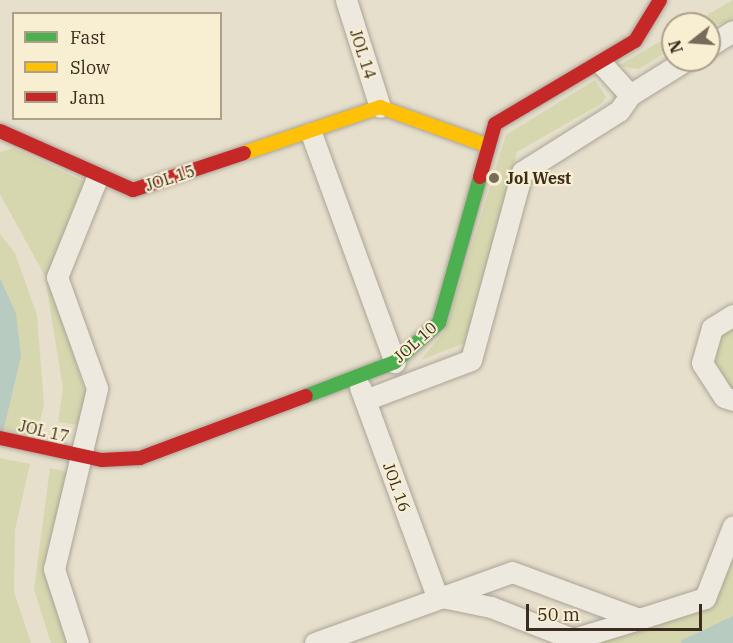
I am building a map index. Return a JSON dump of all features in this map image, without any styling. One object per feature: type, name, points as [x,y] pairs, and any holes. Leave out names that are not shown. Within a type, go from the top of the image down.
[{"type":"street","name":"JOL 14","points":[[346,0],[380,107]]},
{"type":"street","name":"JOL 10","points":[[82,457],[140,458],[395,362],[439,323],[486,145],[495,124],[602,64],[635,40],[660,0]]},
{"type":"street","points":[[602,64],[630,95]]},
{"type":"street","name":"JOL 10","points":[[365,400],[471,360],[522,172],[619,111],[630,95],[667,72]]},
{"type":"street","name":"JOL 15","points":[[0,131],[96,178],[133,190],[311,133],[380,107]]},
{"type":"street","points":[[380,107],[486,145]]},
{"type":"street","points":[[311,133],[395,362]]},
{"type":"street","points":[[78,643],[54,569],[98,388],[57,277],[96,178]]},
{"type":"street","points":[[733,315],[712,328],[702,363],[724,397],[733,400]]},
{"type":"street","name":"JOL 16","points":[[356,378],[437,596]]},
{"type":"street","name":"JOL 17","points":[[0,438],[82,457]]},
{"type":"street","points":[[437,596],[491,607],[573,639],[705,598],[733,526]]},
{"type":"street","points":[[315,643],[437,596],[512,572],[639,620]]},
{"type":"green space","points":[[733,0],[733,20],[721,24],[721,12],[712,12]]},
{"type":"green space","points":[[661,41],[661,55],[639,69],[618,66]]},
{"type":"green space","points":[[595,80],[606,97],[602,103],[517,152],[467,342],[421,360],[446,329],[506,135]]},
{"type":"green space","points":[[13,148],[85,182],[54,295],[90,407],[79,425],[58,422],[63,389],[45,276],[0,194],[0,152]]},
{"type":"green space","points":[[0,234],[15,253],[37,315],[44,405],[36,436],[4,429],[16,313],[0,278]]},
{"type":"green space","points":[[733,323],[733,390],[726,388],[714,366],[724,326]]},
{"type":"green space","points":[[0,458],[30,464],[15,530],[14,592],[31,643],[0,643]]},
{"type":"green space","points":[[50,468],[67,472],[46,577],[69,643],[51,643],[34,589]]},
{"type":"green space","points":[[733,552],[733,616],[681,643],[572,643],[716,597]]},
{"type":"shaded area","points":[[0,278],[16,313],[21,356],[0,445]]},
{"type":"shaded area","points":[[733,616],[733,643],[681,643],[682,640]]},
{"type":"traffic: fast","points":[[306,396],[395,362],[439,323],[480,177]]},
{"type":"traffic: slow","points":[[244,153],[380,107],[486,145]]},
{"type":"traffic: jam","points":[[480,177],[495,124],[635,41],[660,0]]},
{"type":"traffic: jam","points":[[0,131],[133,190],[244,153]]},
{"type":"traffic: jam","points":[[0,438],[102,460],[140,458],[306,396]]},
{"type":"place","name":"Jol West","points":[[494,178]]}]
